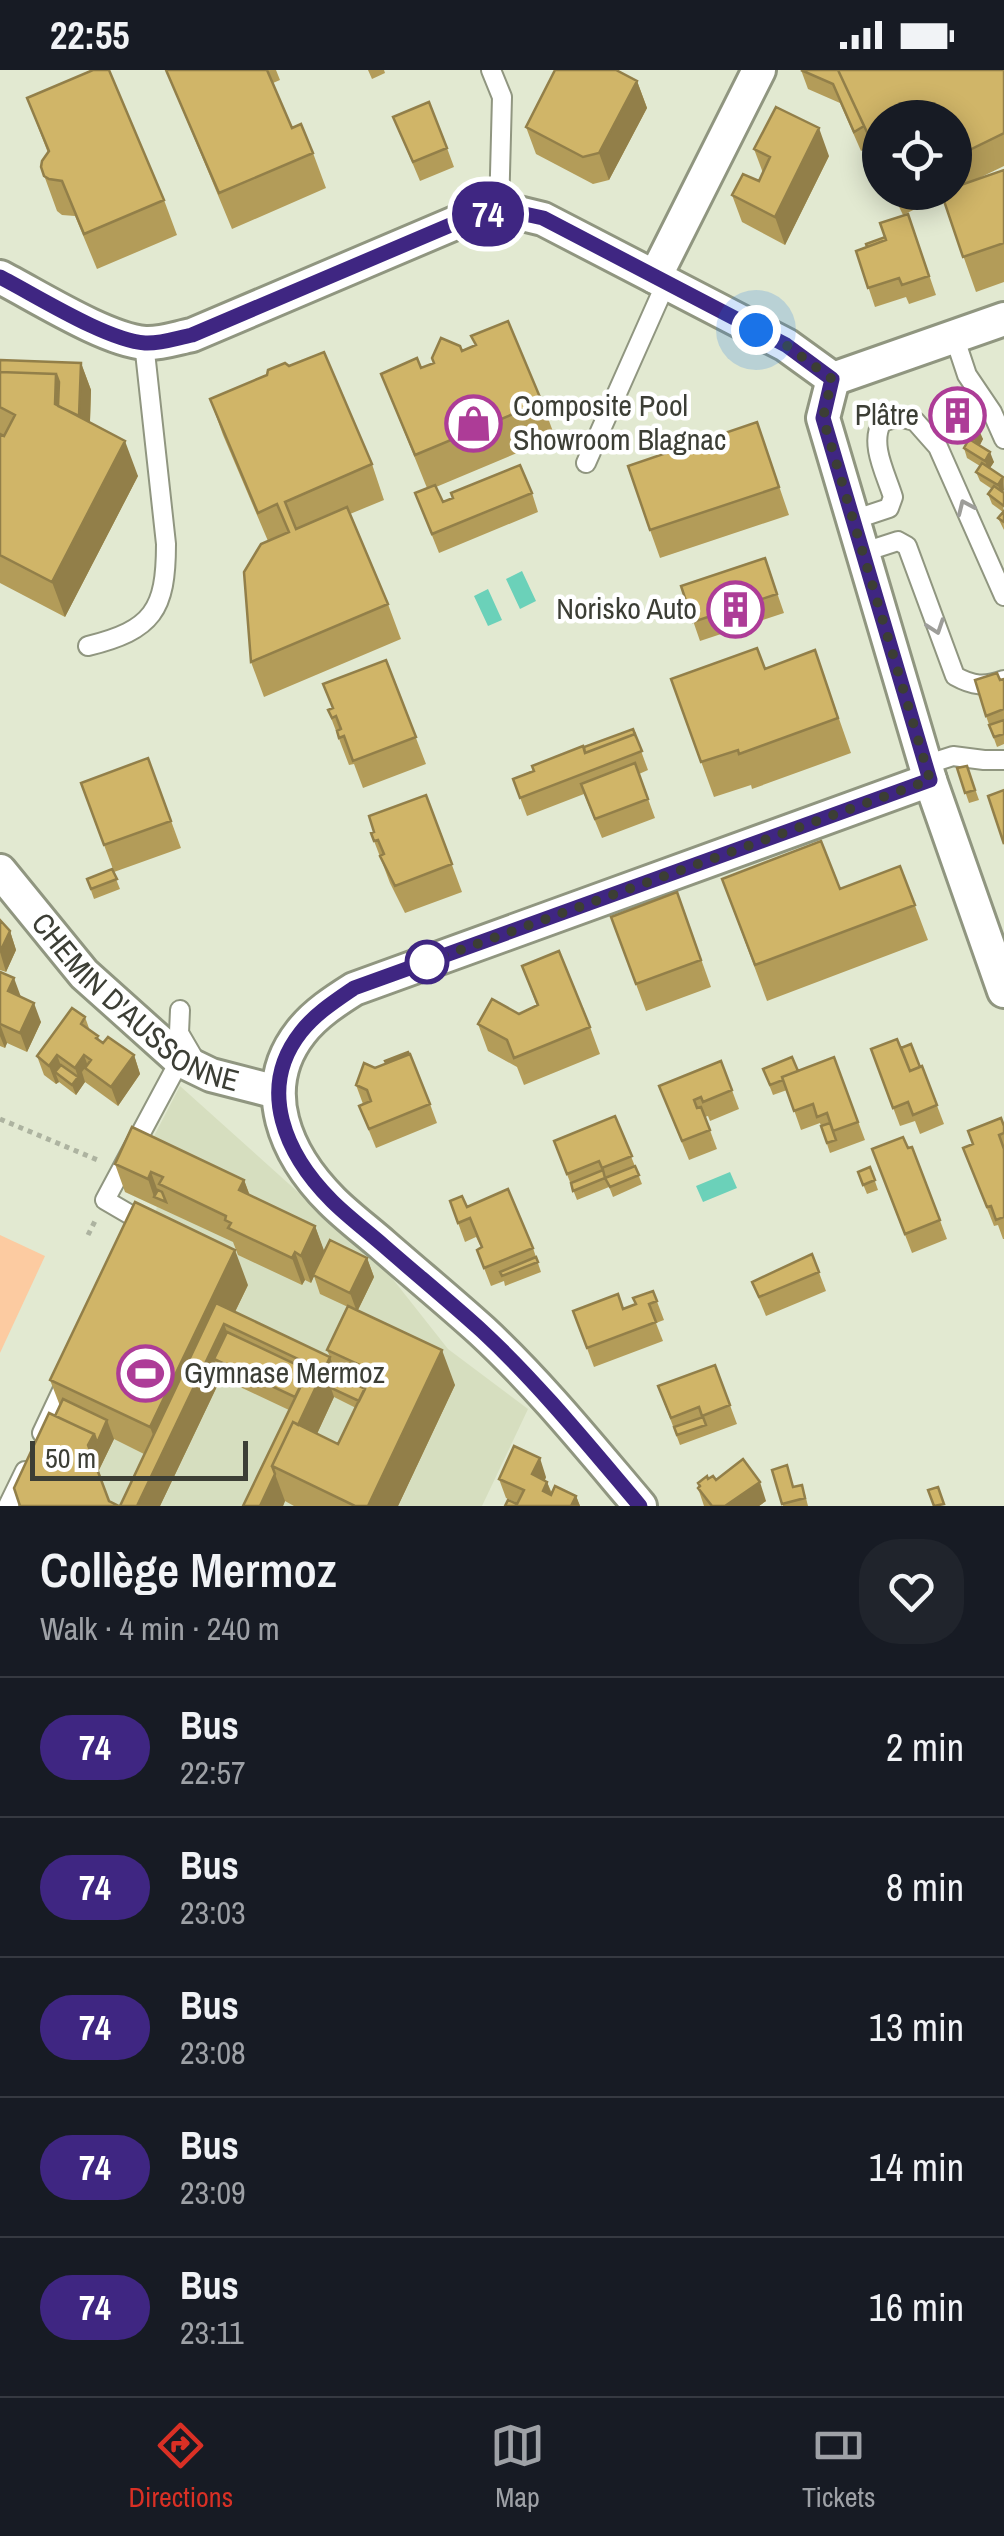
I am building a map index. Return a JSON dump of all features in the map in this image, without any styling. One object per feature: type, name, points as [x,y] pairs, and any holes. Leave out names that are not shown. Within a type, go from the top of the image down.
[{"type":"street","points":[[660,280],[759,70]]},
{"type":"street","points":[[0,277],[107,333],[144,343],[192,335],[467,218],[506,210],[543,218],[786,345],[832,379]]},
{"type":"street","points":[[832,379],[1004,319]]},
{"type":"street","points":[[832,379],[823,418],[927,773],[1004,991]]},
{"type":"street","points":[[276,1092],[288,1054],[301,1032],[323,1009],[354,988],[927,773]]},
{"type":"street","name":"CHEMIN D'AUSSONNE","points":[[0,871],[84,974],[180,1060],[211,1075],[276,1092],[286,1134],[302,1164],[331,1200],[483,1332],[571,1424],[640,1506]]},
{"type":"lane","points":[[491,70],[502,97],[498,212]]},
{"type":"lane","points":[[586,464],[660,280]]},
{"type":"lane","points":[[954,336],[967,375],[992,412],[1004,439]]},
{"type":"lane","points":[[88,646],[116,639],[148,620],[160,598],[166,573],[144,343]]},
{"type":"lane","points":[[853,520],[888,508],[894,497],[876,444],[876,431],[882,422],[900,417],[915,421],[938,446],[1004,596]]},
{"type":"lane","points":[[864,552],[898,541],[908,546],[955,676],[972,686],[1004,680]]},
{"type":"lane","points":[[927,773],[953,756],[1004,760]]},
{"type":"lane","points":[[180,1010],[179,1033],[189,1054],[211,1075]]},
{"type":"lane","points":[[133,1239],[141,1221],[105,1200],[180,1060]]},
{"type":"lane","points":[[8,1506],[74,1364]]},
{"type":"path","points":[[0,1119],[121,1170]]},
{"type":"shaded area","points":[[180,1086],[388,1273],[448,1349],[528,1409],[482,1506],[28,1506],[148,1237],[157,1207],[125,1192]]},
{"type":"shaded area","points":[[0,1235],[45,1256],[0,1353]]},
{"type":"water","points":[[522,571],[536,601],[520,609],[506,579]]},
{"type":"water","points":[[488,589],[502,620],[488,626],[474,596]]},
{"type":"water","points":[[730,1172],[737,1188],[703,1202],[696,1186]]},
{"type":"building","points":[[93,70],[109,70],[164,200],[84,234],[62,181],[44,176],[42,161],[49,151],[27,98]]},
{"type":"building","points":[[166,70],[267,70],[292,128],[301,124],[313,153],[219,193]]},
{"type":"building","points":[[555,70],[616,70],[637,81],[599,153],[583,157],[526,127]]},
{"type":"building","points":[[801,70],[838,70],[862,122],[862,127],[854,132],[833,84]]},
{"type":"building","points":[[838,70],[1004,70],[1004,133],[972,149],[972,100],[862,100],[862,121]]},
{"type":"building","points":[[429,102],[447,148],[413,162],[393,117]]},
{"type":"building","points":[[776,107],[819,128],[775,217],[732,195],[743,174],[759,181],[770,157],[754,149]]},
{"type":"building","points":[[1004,170],[1004,243],[963,257],[947,210],[972,210],[972,181]]},
{"type":"building","points":[[908,214],[929,276],[902,285],[899,278],[868,288],[856,251],[886,240],[880,223]]},
{"type":"building","points":[[885,237],[886,240],[867,247],[866,244]]},
{"type":"building","points":[[508,321],[542,402],[415,455],[381,374],[417,358],[421,368],[434,363],[432,358],[441,338],[460,346],[462,351],[476,345],[471,336]]},
{"type":"building","points":[[324,352],[372,464],[285,502],[296,529],[347,507],[388,604],[251,662],[244,572],[261,544],[289,532],[277,504],[258,513],[210,399],[267,375],[268,370]]},
{"type":"building","points":[[0,360],[81,363],[79,416],[58,406],[56,374],[0,372]]},
{"type":"building","points":[[0,372],[56,374],[55,404],[125,441],[52,582],[0,555],[0,434],[4,436],[15,415],[0,407]]},
{"type":"building","points":[[945,394],[969,408],[964,417],[940,403]]},
{"type":"building","points":[[955,416],[979,430],[974,439],[951,425]]},
{"type":"building","points":[[757,422],[779,487],[650,530],[628,466]]},
{"type":"building","points":[[969,439],[990,452],[985,461],[964,448]]},
{"type":"building","points":[[982,463],[1003,477],[998,485],[976,472]]},
{"type":"building","points":[[520,465],[532,493],[432,534],[415,493],[435,485],[443,502],[453,498],[451,493]]},
{"type":"building","points":[[994,486],[1004,493],[1004,506],[988,494]]},
{"type":"building","points":[[765,558],[777,594],[693,622],[681,586]]},
{"type":"building","points":[[757,648],[765,669],[815,650],[838,718],[739,754],[738,750],[701,762],[671,679]]},
{"type":"building","points":[[386,660],[416,737],[353,761],[344,736],[339,738],[337,731],[341,729],[336,716],[332,718],[328,710],[333,708],[323,684]]},
{"type":"building","points":[[997,673],[1000,680],[1004,679],[1004,709],[986,716],[975,680]]},
{"type":"building","points":[[1004,720],[1004,734],[994,737],[989,725]]},
{"type":"building","points":[[633,729],[635,734],[585,753],[584,747]]},
{"type":"building","points":[[635,734],[642,751],[520,798],[513,779],[534,771],[532,766],[583,746],[585,753]]},
{"type":"building","points":[[148,758],[171,821],[104,845],[81,783]]},
{"type":"building","points":[[635,763],[648,799],[595,819],[581,784]]},
{"type":"building","points":[[967,766],[975,790],[965,793],[957,768]]},
{"type":"building","points":[[1004,790],[1004,844],[988,796]]},
{"type":"building","points":[[426,795],[452,864],[395,886],[380,856],[384,854],[378,840],[374,841],[371,833],[374,832],[369,816]]},
{"type":"building","points":[[821,841],[840,889],[900,866],[915,905],[755,965],[722,879]]},
{"type":"building","points":[[112,869],[117,879],[91,889],[87,879]]},
{"type":"building","points":[[677,892],[701,960],[636,984],[611,917]]},
{"type":"building","points":[[0,920],[10,931],[0,952]]},
{"type":"building","points":[[559,951],[590,1027],[514,1058],[507,1040],[478,1024],[492,999],[519,1014],[538,1005],[522,966]]},
{"type":"building","points":[[0,972],[14,978],[8,991],[34,1003],[20,1033],[0,1024]]},
{"type":"building","points":[[72,1008],[85,1017],[81,1024],[96,1038],[103,1043],[108,1037],[134,1055],[111,1087],[85,1068],[91,1060],[84,1055],[75,1068],[57,1055],[49,1066],[37,1056]]},
{"type":"building","points":[[897,1039],[910,1071],[922,1066],[937,1105],[913,1115],[908,1102],[893,1108],[871,1049]]},
{"type":"building","points":[[911,1044],[920,1067],[910,1071],[901,1048]]},
{"type":"building","points":[[410,1054],[430,1104],[369,1129],[359,1106],[371,1101],[367,1090],[356,1085],[364,1063],[375,1068]]},
{"type":"building","points":[[792,1057],[798,1071],[770,1085],[763,1069]]},
{"type":"building","points":[[834,1057],[858,1122],[833,1131],[827,1113],[817,1117],[813,1104],[794,1111],[782,1077]]},
{"type":"building","points":[[721,1061],[732,1090],[703,1102],[701,1097],[694,1100],[710,1130],[682,1141],[659,1086]]},
{"type":"building","points":[[61,1065],[78,1077],[72,1085],[55,1072]]},
{"type":"building","points":[[615,1116],[632,1156],[602,1168],[599,1161],[567,1174],[554,1141]]},
{"type":"building","points":[[1001,1118],[1004,1217],[996,1220],[963,1148],[973,1144],[968,1131]]},
{"type":"building","points":[[830,1123],[836,1140],[827,1143],[821,1126]]},
{"type":"building","points":[[132,1127],[244,1180],[239,1190],[315,1226],[301,1256],[295,1252],[292,1258],[228,1228],[231,1223],[225,1220],[226,1216],[159,1184],[163,1177],[151,1172],[148,1179],[115,1164]]},
{"type":"building","points":[[903,1137],[908,1148],[912,1147],[940,1220],[905,1234],[872,1149]]},
{"type":"building","points":[[635,1166],[639,1175],[610,1187],[605,1178]]},
{"type":"building","points":[[870,1167],[875,1180],[863,1185],[858,1172]]},
{"type":"building","points":[[603,1170],[605,1178],[573,1191],[571,1183]]},
{"type":"building","points":[[508,1189],[533,1248],[484,1268],[477,1250],[482,1247],[470,1218],[458,1223],[450,1201],[462,1196],[467,1207]]},
{"type":"building","points":[[158,1190],[162,1192],[166,1202],[154,1197]]},
{"type":"building","name":"Gymnase Mermoz","points":[[135,1202],[235,1250],[150,1427],[50,1380]]},
{"type":"building","points":[[330,1240],[367,1258],[350,1293],[313,1275]]},
{"type":"building","points":[[812,1254],[819,1272],[759,1297],[752,1282]]},
{"type":"building","points":[[536,1257],[538,1262],[502,1276],[500,1272]]},
{"type":"building","points":[[653,1291],[657,1301],[649,1304],[656,1322],[587,1348],[573,1311],[618,1294],[623,1309],[636,1304],[633,1298]]},
{"type":"building","points":[[216,1303],[330,1357],[298,1425],[293,1422],[272,1466],[275,1474],[260,1506],[243,1506],[311,1365],[224,1324],[137,1506],[120,1506]]},
{"type":"building","points":[[348,1306],[442,1350],[368,1506],[355,1506],[272,1466],[293,1422],[338,1444],[373,1371],[327,1350]]},
{"type":"building","points":[[227,1332],[308,1370],[295,1397],[214,1359]]},
{"type":"building","points":[[715,1365],[730,1405],[702,1416],[699,1407],[671,1418],[658,1386]]},
{"type":"building","points":[[337,1375],[365,1389],[359,1401],[331,1388]]},
{"type":"building","points":[[63,1399],[107,1420],[97,1443],[94,1434],[55,1416]]},
{"type":"building","points":[[49,1413],[94,1434],[88,1445],[109,1501],[119,1506],[20,1506],[14,1488]]},
{"type":"building","points":[[703,1417],[706,1425],[677,1435],[674,1427]]},
{"type":"building","points":[[514,1446],[540,1458],[532,1474],[547,1482],[543,1491],[551,1495],[555,1486],[576,1496],[571,1506],[505,1506],[508,1500],[517,1504],[524,1490],[499,1479]]},
{"type":"building","points":[[743,1459],[760,1482],[725,1506],[712,1506],[698,1483],[707,1476],[716,1480]]},
{"type":"building","points":[[787,1465],[793,1487],[802,1485],[805,1498],[782,1504],[772,1470]]},
{"type":"building","points":[[938,1487],[944,1504],[934,1506],[928,1490]]},
{"type":"bus line","name":"74","points":[[0,277],[107,333],[144,343],[164,341],[192,335],[467,218],[506,210],[543,218],[786,345],[832,379],[823,418],[930,780],[354,988],[323,1009],[301,1032],[288,1054],[276,1092],[286,1134],[302,1164],[331,1200],[483,1332],[571,1424],[640,1506]]},
{"type":"place","name":"Plâtre","points":[[958,415]]},
{"type":"place","name":"Composite Pool Showroom Blagnac","points":[[474,423]]},
{"type":"place","name":"Norisko Auto","points":[[736,609]]},
{"type":"place","name":"Gymnase Mermoz","points":[[145,1373]]},
{"type":"route","points":[[427,962],[930,780],[823,418],[832,379],[786,345],[756,330]]}]
